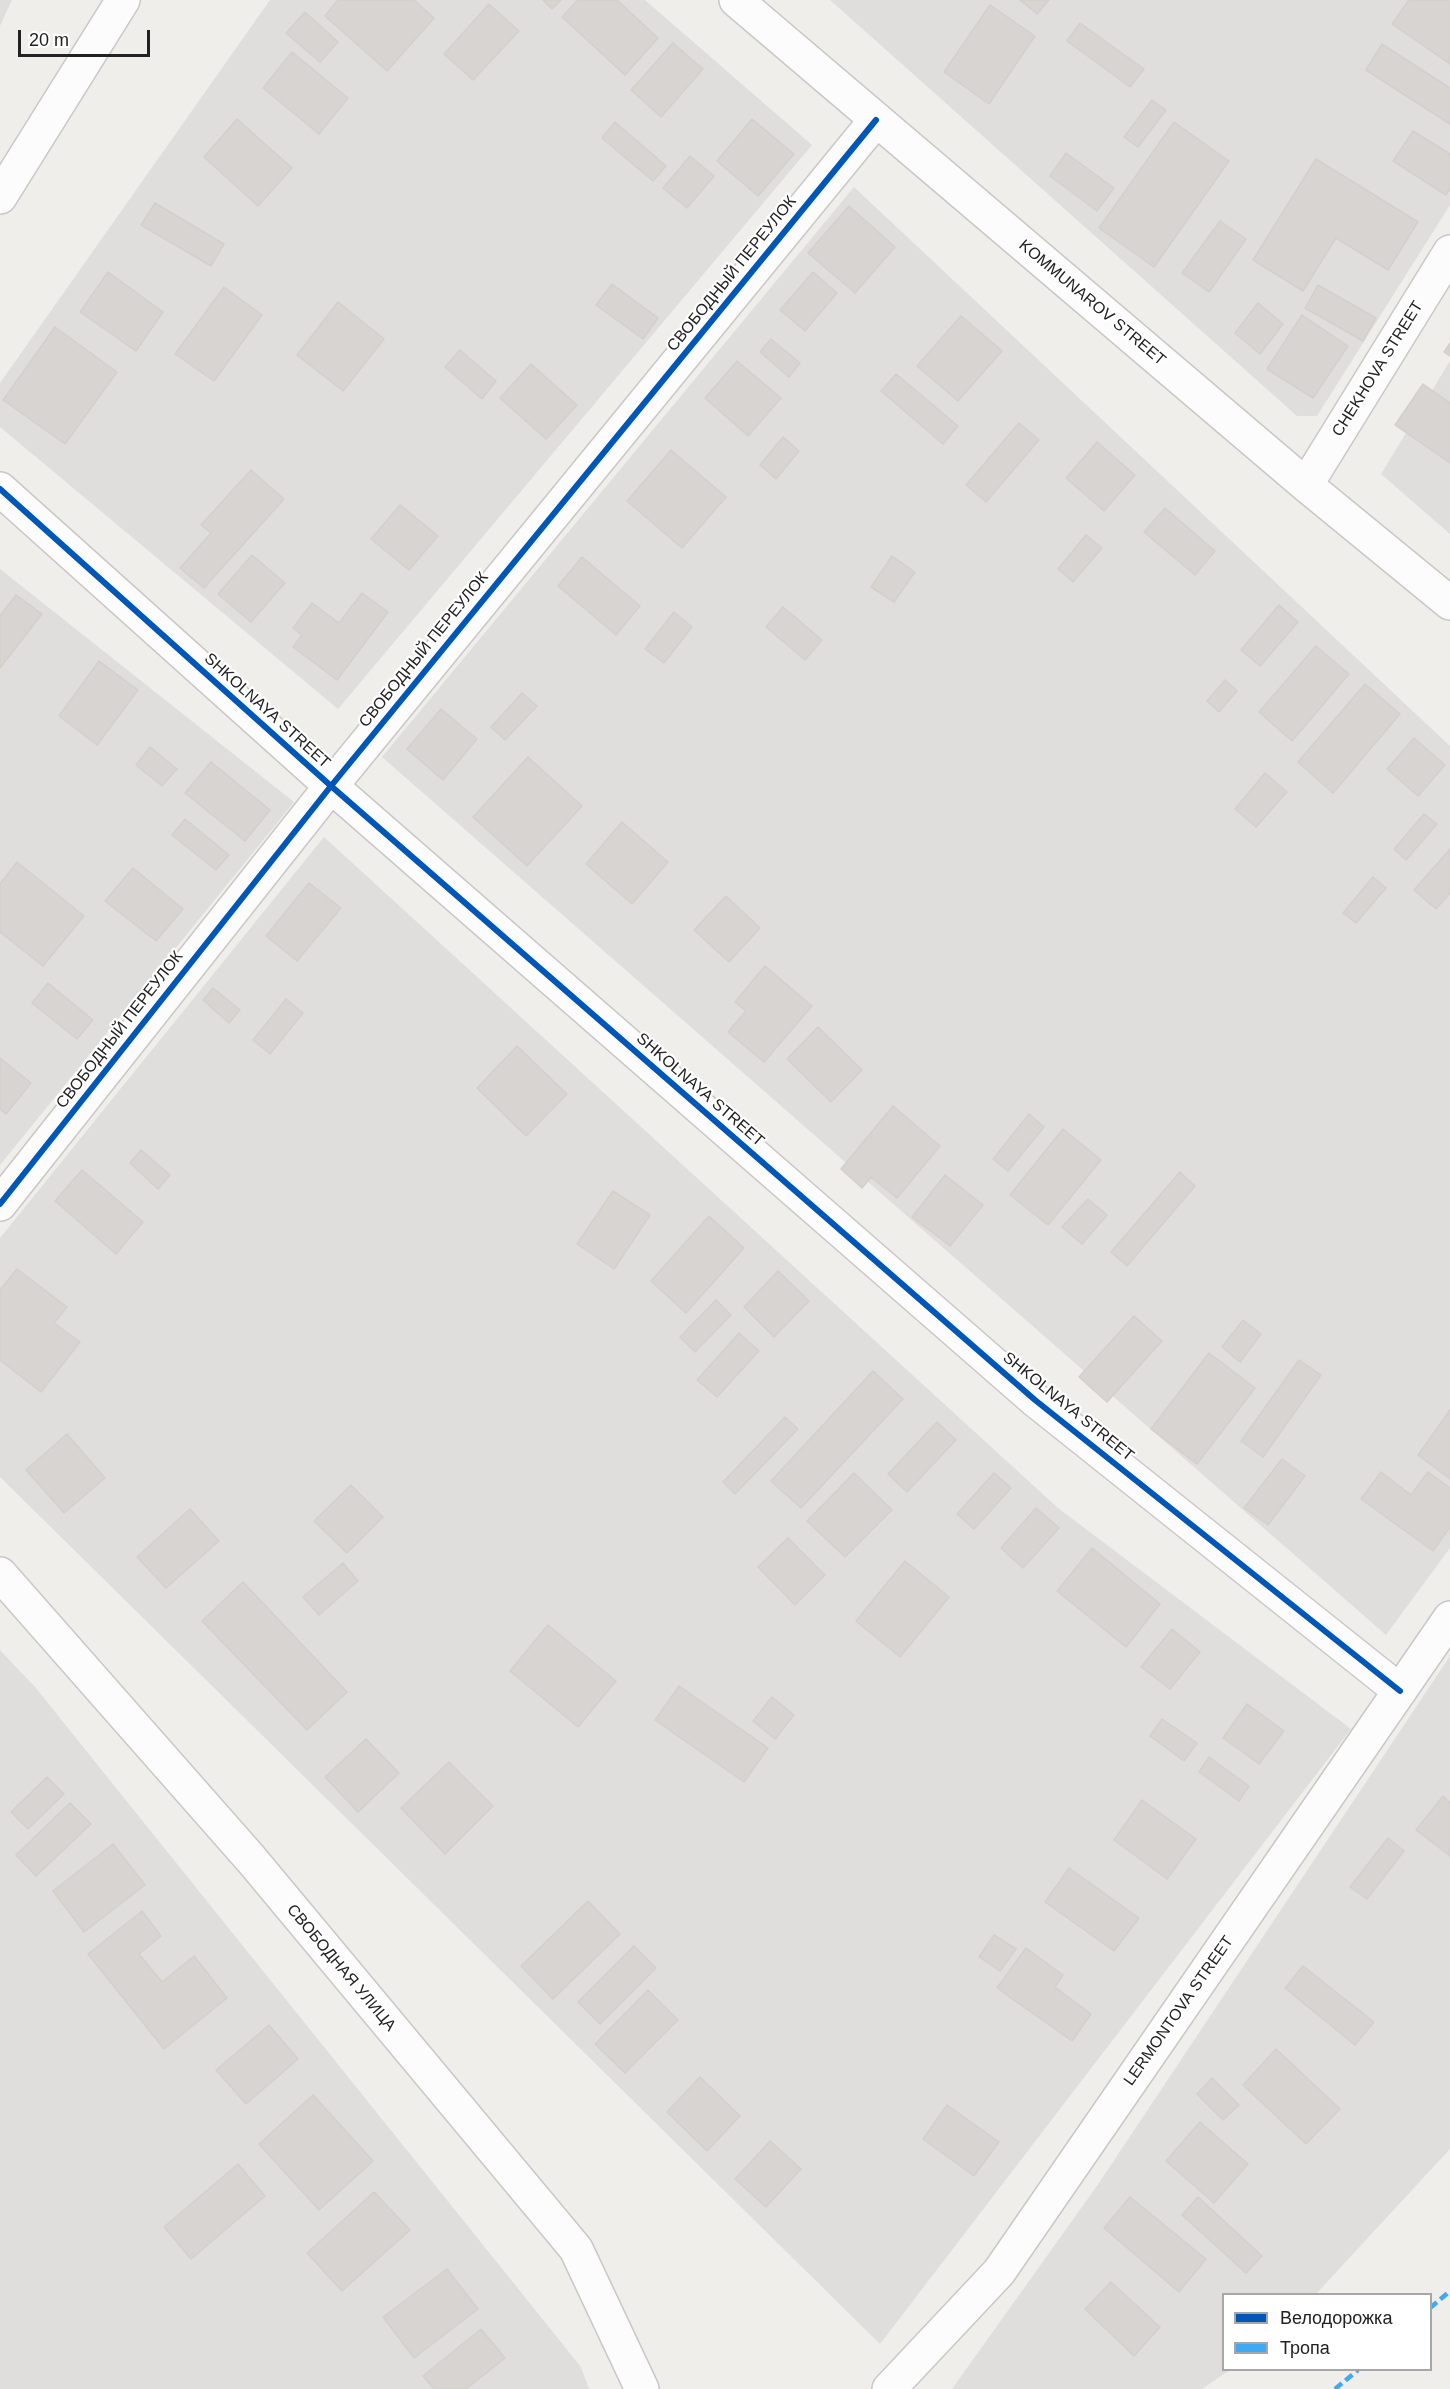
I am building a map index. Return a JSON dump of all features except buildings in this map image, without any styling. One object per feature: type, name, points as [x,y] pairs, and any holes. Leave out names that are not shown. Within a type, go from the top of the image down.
[{"type":"street","points":[[0,197],[123,0]]},
{"type":"street","name":"KOMMUNAROV STREET","points":[[736,0],[1306,485],[1450,603]]},
{"type":"street","name":"СВОБОДНЫЙ ПЕРЕУЛОК","points":[[0,1204],[331,786],[876,120]]},
{"type":"street","name":"CHEKHOVA STREET","points":[[1306,485],[1450,252]]},
{"type":"street","name":"SHKOLNAYA STREET","points":[[0,489],[331,786],[1035,1400],[1400,1690]]},
{"type":"street","name":"СВОБОДНАЯ УЛИЦА","points":[[0,1574],[251,1859],[576,2249],[642,2389]]},
{"type":"street","name":"LERMONTOVA STREET","points":[[889,2389],[999,2272],[1450,1618]]},
{"type":"shaded area","points":[[0,0],[12,0],[0,26]]},
{"type":"shaded area","points":[[270,0],[645,0],[812,145],[338,709],[0,427],[0,383]]},
{"type":"shaded area","points":[[830,0],[1450,0],[1450,205],[1317,416],[1297,416]]},
{"type":"shaded area","points":[[854,187],[1450,746],[1450,1548],[1386,1635],[382,757]]},
{"type":"shaded area","points":[[1450,361],[1450,534],[1381,474]]},
{"type":"shaded area","points":[[0,569],[294,802],[0,1165]]},
{"type":"shaded area","points":[[324,837],[1058,1508],[1351,1729],[880,2344],[0,1477],[0,1238]]},
{"type":"shaded area","points":[[0,1650],[35,1687],[581,2367],[589,2389],[0,2389]]},
{"type":"shaded area","points":[[1450,1656],[1450,2149],[1317,2293],[1222,2293],[1222,2371],[1229,2371],[1202,2389],[952,2389],[1099,2183]]},
{"type":"marked path","points":[[1432,2306],[1450,2291]]},
{"type":"marked path","points":[[1335,2389],[1357,2371]]},
{"type":"cycle path","points":[[0,1204],[331,786],[876,120]]},
{"type":"cycle path","points":[[0,489],[331,786],[1035,1400],[1400,1691]]}]
